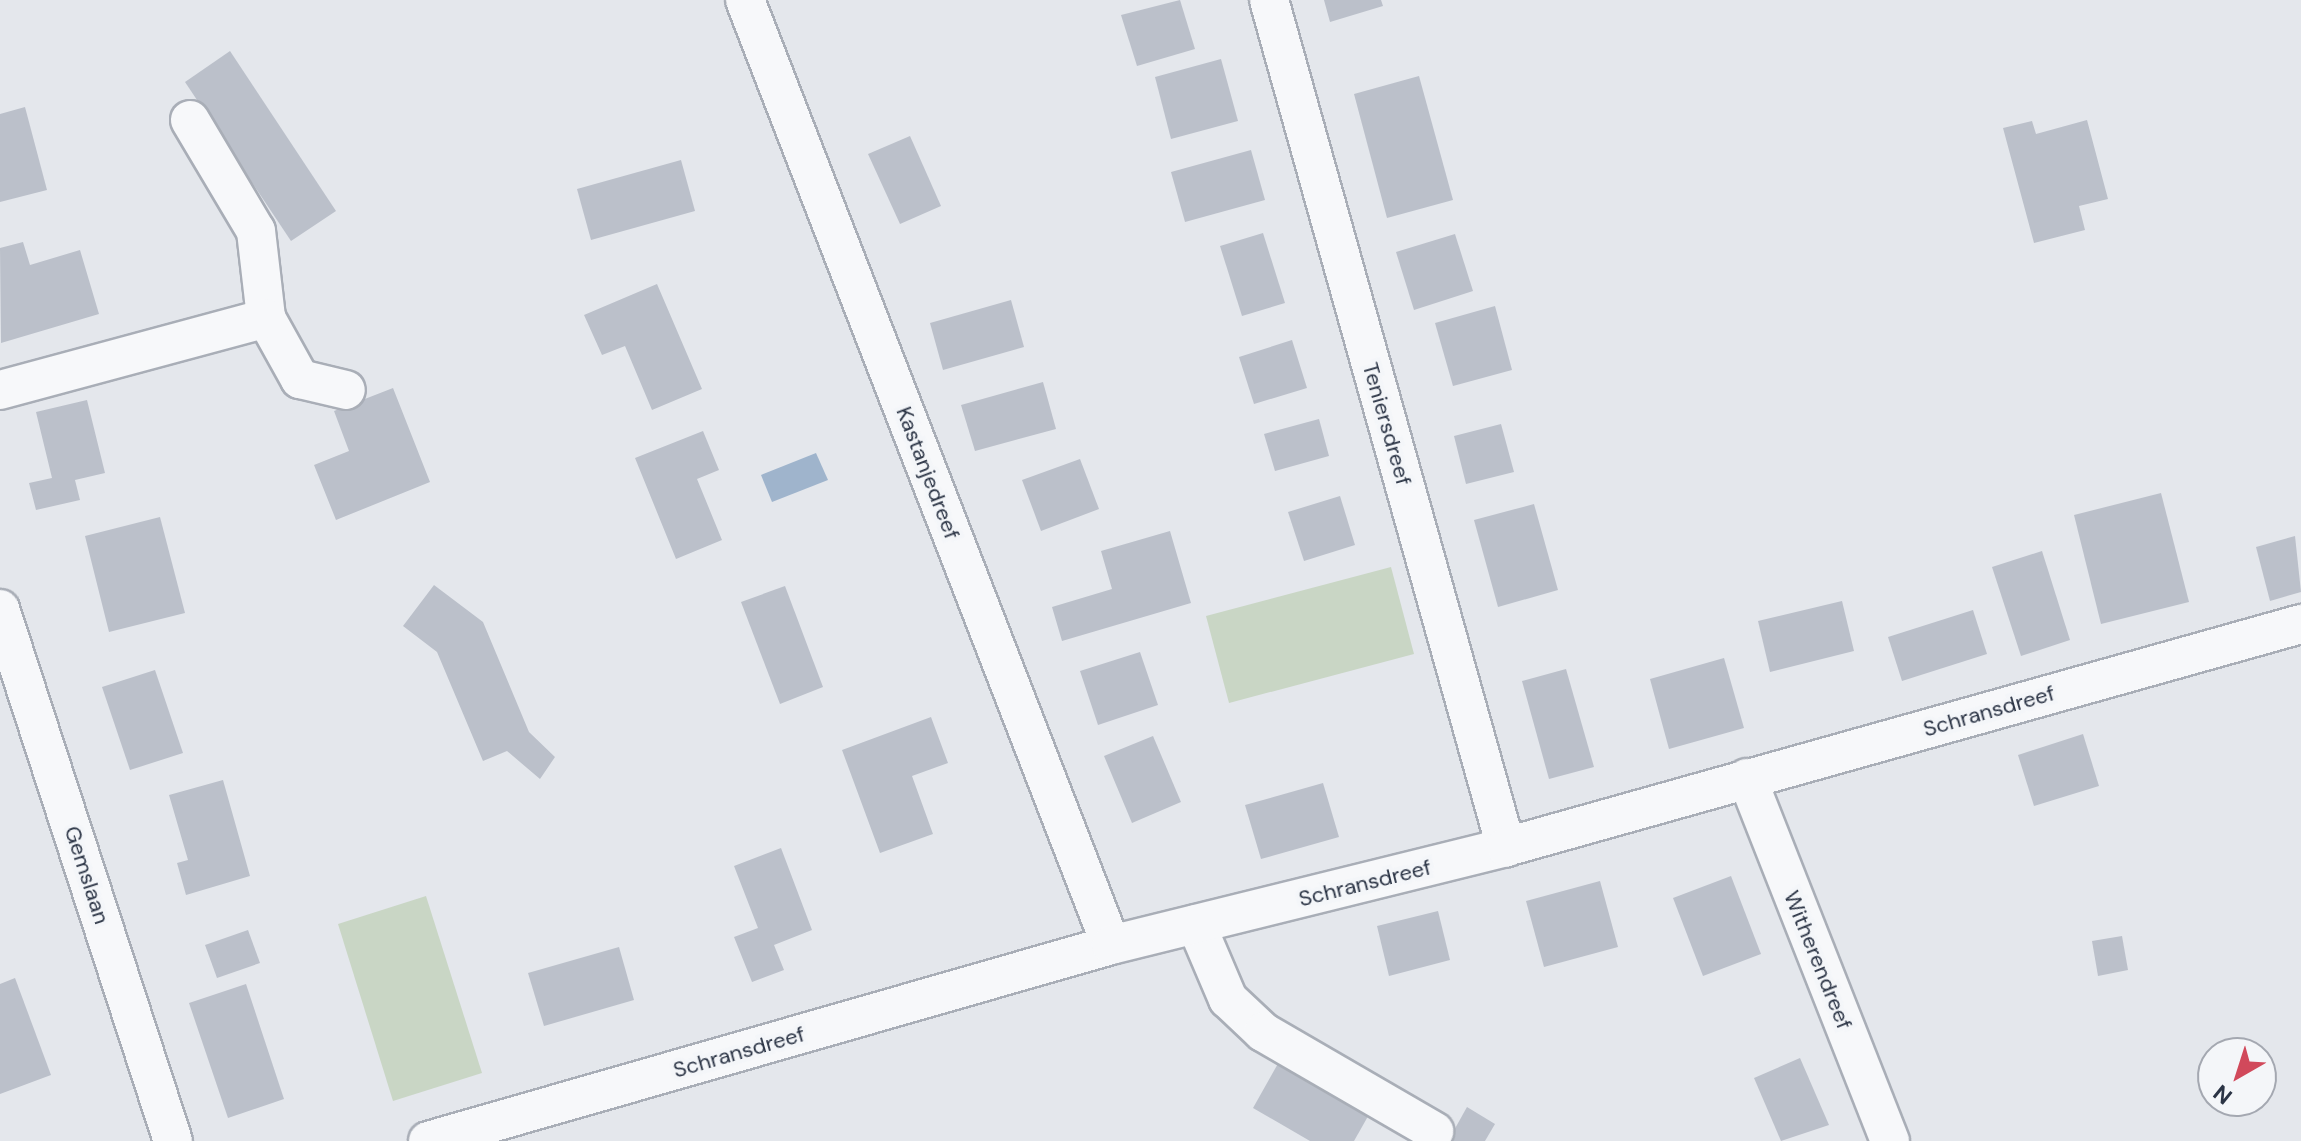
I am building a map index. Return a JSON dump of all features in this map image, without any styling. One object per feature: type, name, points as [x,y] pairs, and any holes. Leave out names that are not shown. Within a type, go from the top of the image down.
[{"type":"street","name":"Kastanjedreef","points":[[745,0],[1111,945]]},
{"type":"street","name":"Teniersdreef","points":[[1269,0],[1506,847]]},
{"type":"street","points":[[190,120],[256,231],[266,318],[300,379],[346,390]]},
{"type":"street","points":[[0,390],[266,318]]},
{"type":"street","name":"Gemslaan","points":[[0,609],[173,1141]]},
{"type":"street","name":"Schransdreef","points":[[428,1141],[1111,945],[1506,847],[2301,624]]},
{"type":"street","name":"Witherendreef","points":[[1747,778],[1890,1141]]},
{"type":"street","points":[[1196,924],[1228,999],[1263,1032],[1434,1131]]},
{"type":"green space","points":[[1391,567],[1414,654],[1229,703],[1206,616]]},
{"type":"green space","points":[[426,896],[482,1073],[393,1101],[338,924]]},
{"type":"water","points":[[816,453],[828,480],[772,502],[761,475]]},
{"type":"building","points":[[1180,0],[1195,49],[1137,66],[1121,15]]},
{"type":"building","points":[[1324,0],[1381,0],[1383,6],[1330,22]]},
{"type":"building","points":[[230,51],[336,211],[291,241],[185,82]]},
{"type":"building","points":[[1221,59],[1238,121],[1171,139],[1155,77]]},
{"type":"building","points":[[1419,76],[1453,200],[1387,218],[1354,94]]},
{"type":"building","points":[[25,107],[47,190],[0,202],[0,114]]},
{"type":"building","points":[[2087,120],[2108,199],[2079,206],[2085,230],[2034,243],[2003,128],[2032,121],[2036,134]]},
{"type":"building","points":[[910,136],[941,206],[900,224],[868,154]]},
{"type":"building","points":[[1251,150],[1265,200],[1185,222],[1171,172]]},
{"type":"building","points":[[681,160],[695,211],[591,240],[577,189]]},
{"type":"building","points":[[1263,233],[1285,303],[1242,316],[1220,246]]},
{"type":"building","points":[[1455,234],[1473,291],[1414,310],[1396,252]]},
{"type":"building","points":[[23,242],[30,265],[80,250],[99,314],[1,343],[0,248]]},
{"type":"building","points":[[657,284],[702,389],[652,410],[625,346],[602,355],[584,315]]},
{"type":"building","points":[[1011,300],[1024,347],[943,370],[930,323]]},
{"type":"building","points":[[1495,306],[1512,370],[1453,386],[1435,323]]},
{"type":"building","points":[[1292,340],[1307,388],[1254,404],[1239,357]]},
{"type":"building","points":[[1043,382],[1056,429],[975,451],[961,405]]},
{"type":"building","points":[[393,388],[430,482],[336,520],[314,465],[349,451],[334,411]]},
{"type":"building","points":[[87,400],[105,473],[75,480],[80,500],[36,510],[29,483],[52,478],[36,412]]},
{"type":"building","points":[[1319,419],[1329,456],[1275,471],[1264,434]]},
{"type":"building","points":[[1501,424],[1514,472],[1466,484],[1454,436]]},
{"type":"building","points":[[703,431],[719,470],[697,479],[722,540],[676,559],[635,458]]},
{"type":"building","points":[[1080,459],[1099,509],[1041,531],[1022,480]]},
{"type":"building","points":[[2161,493],[2189,602],[2101,624],[2074,515]]},
{"type":"building","points":[[1340,496],[1355,545],[1304,561],[1288,512]]},
{"type":"building","points":[[1534,504],[1558,590],[1498,607],[1474,520]]},
{"type":"building","points":[[160,517],[185,613],[109,632],[85,536]]},
{"type":"building","points":[[1170,531],[1191,603],[1062,641],[1052,607],[1112,589],[1101,551]]},
{"type":"building","points":[[2295,536],[2301,592],[2270,601],[2256,547]]},
{"type":"building","points":[[2042,551],[2070,640],[2021,656],[1992,567]]},
{"type":"building","points":[[434,585],[483,622],[529,732],[555,757],[540,779],[507,751],[483,761],[437,652],[403,626]]},
{"type":"building","points":[[785,586],[823,687],[780,704],[741,602]]},
{"type":"building","points":[[1842,601],[1854,651],[1770,672],[1758,621]]},
{"type":"building","points":[[1973,610],[1987,654],[1902,681],[1888,637]]},
{"type":"building","points":[[1140,652],[1158,705],[1098,725],[1080,671]]},
{"type":"building","points":[[1724,658],[1744,728],[1669,749],[1650,679]]},
{"type":"building","points":[[1566,669],[1594,767],[1549,779],[1522,681]]},
{"type":"building","points":[[155,670],[183,753],[130,770],[102,687]]},
{"type":"building","points":[[931,717],[948,763],[912,776],[933,834],[880,853],[842,750]]},
{"type":"building","points":[[2083,734],[2099,786],[2034,806],[2018,755]]},
{"type":"building","points":[[1153,736],[1181,802],[1132,823],[1104,756]]},
{"type":"building","points":[[223,780],[250,876],[186,895],[177,863],[188,860],[169,795]]},
{"type":"building","points":[[1323,783],[1339,837],[1261,859],[1245,805]]},
{"type":"building","points":[[781,848],[812,930],[774,945],[784,970],[752,982],[734,937],[758,928],[734,866]]},
{"type":"building","points":[[1731,876],[1761,954],[1703,976],[1673,898]]},
{"type":"building","points":[[1600,881],[1618,947],[1544,967],[1526,901]]},
{"type":"building","points":[[1438,911],[1450,960],[1389,976],[1377,926]]},
{"type":"building","points":[[248,930],[260,963],[217,978],[205,945]]},
{"type":"building","points":[[2122,936],[2128,970],[2098,976],[2092,941]]},
{"type":"building","points":[[619,947],[634,1000],[544,1026],[528,973]]},
{"type":"building","points":[[15,978],[51,1075],[0,1094],[0,984]]},
{"type":"building","points":[[246,984],[284,1099],[228,1118],[189,1003]]},
{"type":"building","points":[[1800,1058],[1829,1125],[1781,1141],[1754,1078]]},
{"type":"building","points":[[1280,1060],[1371,1111],[1354,1141],[1310,1141],[1253,1108]]},
{"type":"building","points":[[1467,1107],[1495,1124],[1485,1141],[1448,1141]]}]
